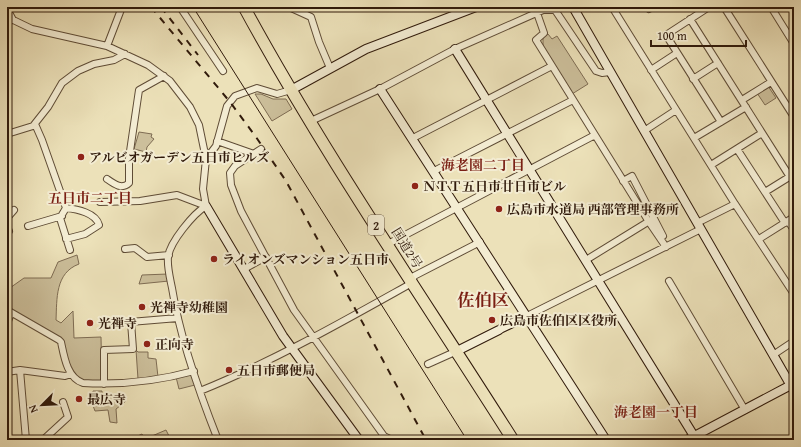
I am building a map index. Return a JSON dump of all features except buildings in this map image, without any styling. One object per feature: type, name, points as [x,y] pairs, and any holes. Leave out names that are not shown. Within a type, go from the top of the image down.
[{"type":"highway","name":"国道2号","points":[[244,7],[291,90],[513,440]]},
{"type":"street","points":[[107,46],[122,7]]},
{"type":"street","points":[[180,7],[223,71]]},
{"type":"street","points":[[289,7],[311,17],[318,42],[330,68]]},
{"type":"street","points":[[206,159],[216,146],[227,110],[235,96],[254,89],[263,89],[277,94],[291,90],[330,68],[385,41],[475,7]]},
{"type":"street","points":[[455,49],[599,281],[690,438],[792,388],[573,7]]},
{"type":"street","points":[[612,7],[734,204],[759,239],[794,294]]},
{"type":"street","points":[[709,7],[666,35],[720,122]]},
{"type":"street","points":[[724,7],[794,117]]},
{"type":"street","points":[[771,7],[794,44]]},
{"type":"street","points":[[7,9],[14,20]]},
{"type":"street","points":[[311,121],[380,89],[455,49],[543,10],[554,10],[596,71],[602,73],[610,72]]},
{"type":"street","points":[[537,13],[544,33],[536,40],[623,181],[651,220]]},
{"type":"street","points":[[7,17],[32,28],[107,46],[153,68],[164,76],[181,94],[196,116],[206,159],[203,189],[206,206],[283,336],[357,440]]},
{"type":"street","points":[[690,19],[762,133],[792,176],[765,192]]},
{"type":"street","points":[[651,70],[677,53]]},
{"type":"street","points":[[7,134],[35,124],[67,78],[87,66],[114,60],[125,54]]},
{"type":"street","points":[[693,79],[718,63]]},
{"type":"street","points":[[413,138],[552,66]]},
{"type":"street","points":[[107,179],[121,187],[126,186],[129,183],[129,158],[139,90],[164,76]]},
{"type":"street","points":[[742,100],[771,82]]},
{"type":"street","points":[[380,89],[480,242],[606,440]]},
{"type":"street","points":[[434,171],[573,100]]},
{"type":"street","points":[[694,138],[746,107]]},
{"type":"street","points":[[227,110],[234,112]]},
{"type":"street","points":[[644,131],[676,110]]},
{"type":"street","points":[[35,124],[66,208],[60,218],[70,250]]},
{"type":"street","points":[[711,165],[762,133]]},
{"type":"street","points":[[388,244],[595,135]]},
{"type":"street","points":[[217,141],[254,154]]},
{"type":"street","points":[[261,149],[232,169],[230,173],[230,184],[245,220],[294,310],[384,436],[389,438]]},
{"type":"street","points":[[737,149],[765,192],[789,221],[794,230]]},
{"type":"street","points":[[623,181],[632,176],[651,220],[666,247]]},
{"type":"street","points":[[100,202],[140,201],[177,195],[206,206]]},
{"type":"street","points":[[428,364],[666,247],[734,204]]},
{"type":"street","points":[[206,206],[200,210],[182,229],[169,255],[171,282],[178,318],[200,391],[218,440]]},
{"type":"street","points":[[66,208],[82,211],[98,221],[99,225],[85,234],[66,239]]},
{"type":"street","points":[[7,218],[14,210]]},
{"type":"street","points":[[28,226],[62,216]]},
{"type":"street","points":[[586,260],[651,220]]},
{"type":"street","points":[[759,239],[789,221]]},
{"type":"street","points":[[200,391],[253,369],[292,349],[313,336],[412,283],[414,276],[480,242]]},
{"type":"street","points":[[125,249],[135,248],[147,257],[169,255]]},
{"type":"street","points":[[244,269],[266,257]]},
{"type":"street","points":[[669,281],[745,410]]},
{"type":"street","points":[[7,324],[9,311],[59,340],[61,342],[71,374],[78,382],[104,384],[176,376],[194,371]]},
{"type":"street","points":[[104,384],[104,350],[133,349],[130,322],[178,318]]},
{"type":"street","points":[[773,355],[794,341]]},
{"type":"street","points":[[7,372],[20,370],[65,376],[71,374]]},
{"type":"street","points":[[20,370],[26,440]]},
{"type":"street","points":[[43,440],[68,417],[63,402]]},
{"type":"street","points":[[381,440],[389,438]]},
{"type":"shaded area","points":[[548,34],[552,39],[557,36],[588,84],[572,94],[543,47],[543,37]]},
{"type":"shaded area","points":[[768,86],[776,98],[765,105],[757,93]]},
{"type":"shaded area","points":[[255,94],[261,94],[273,99],[286,99],[292,109],[272,121]]},
{"type":"shaded area","points":[[139,132],[152,134],[151,137],[154,139],[147,147],[146,152],[134,149]]},
{"type":"shaded area","points":[[77,255],[79,264],[71,268],[61,280],[57,295],[56,320],[61,323],[73,311],[74,338],[101,337],[102,382],[87,383],[78,379],[71,370],[63,342],[7,307],[7,290],[24,278],[51,278],[58,262]]},
{"type":"shaded area","points":[[168,274],[169,281],[139,284],[142,275]]},
{"type":"shaded area","points":[[136,350],[138,352],[148,352],[148,358],[156,359],[158,377],[138,379]]},
{"type":"shaded area","points":[[191,374],[195,385],[179,389],[176,377]]},
{"type":"shaded area","points":[[93,391],[102,391],[102,397],[125,395],[125,402],[116,409],[117,423],[110,422],[108,410],[95,411],[92,403]]},
{"type":"shaded area","points":[[166,430],[169,436],[165,438],[166,440],[131,439],[142,434],[145,439]]},
{"type":"tram line","points":[[193,7],[467,440]]},
{"type":"railway","points":[[151,7],[230,102],[286,181],[426,440]]},
{"type":"railway","points":[[161,7],[198,55]]},
{"type":"place","name":"アルビオガーデン五日市ヒルズ","points":[[81,157]]},
{"type":"place","name":"ＮＴＴ五日市廿日市ビル","points":[[415,186]]},
{"type":"place","name":"広島市水道局 西部管理事務所","points":[[499,209]]},
{"type":"place","name":"ライオンズマンション五日市","points":[[214,259]]},
{"type":"place","name":"光禅寺幼稚園","points":[[142,307]]},
{"type":"place","name":"広島市佐伯区区役所","points":[[492,320]]},
{"type":"place","name":"光禅寺","points":[[90,323]]},
{"type":"place","name":"正向寺","points":[[147,344]]},
{"type":"place","name":"五日市郵便局","points":[[229,370]]},
{"type":"place","name":"最広寺","points":[[79,399]]},
{"type":"district","name":"海老園二丁目","points":[[483,165]]},
{"type":"district","name":"五日市二丁目","points":[[90,198]]},
{"type":"district","name":"佐伯区","points":[[483,299]]},
{"type":"district","name":"海老園一丁目","points":[[656,412]]}]
